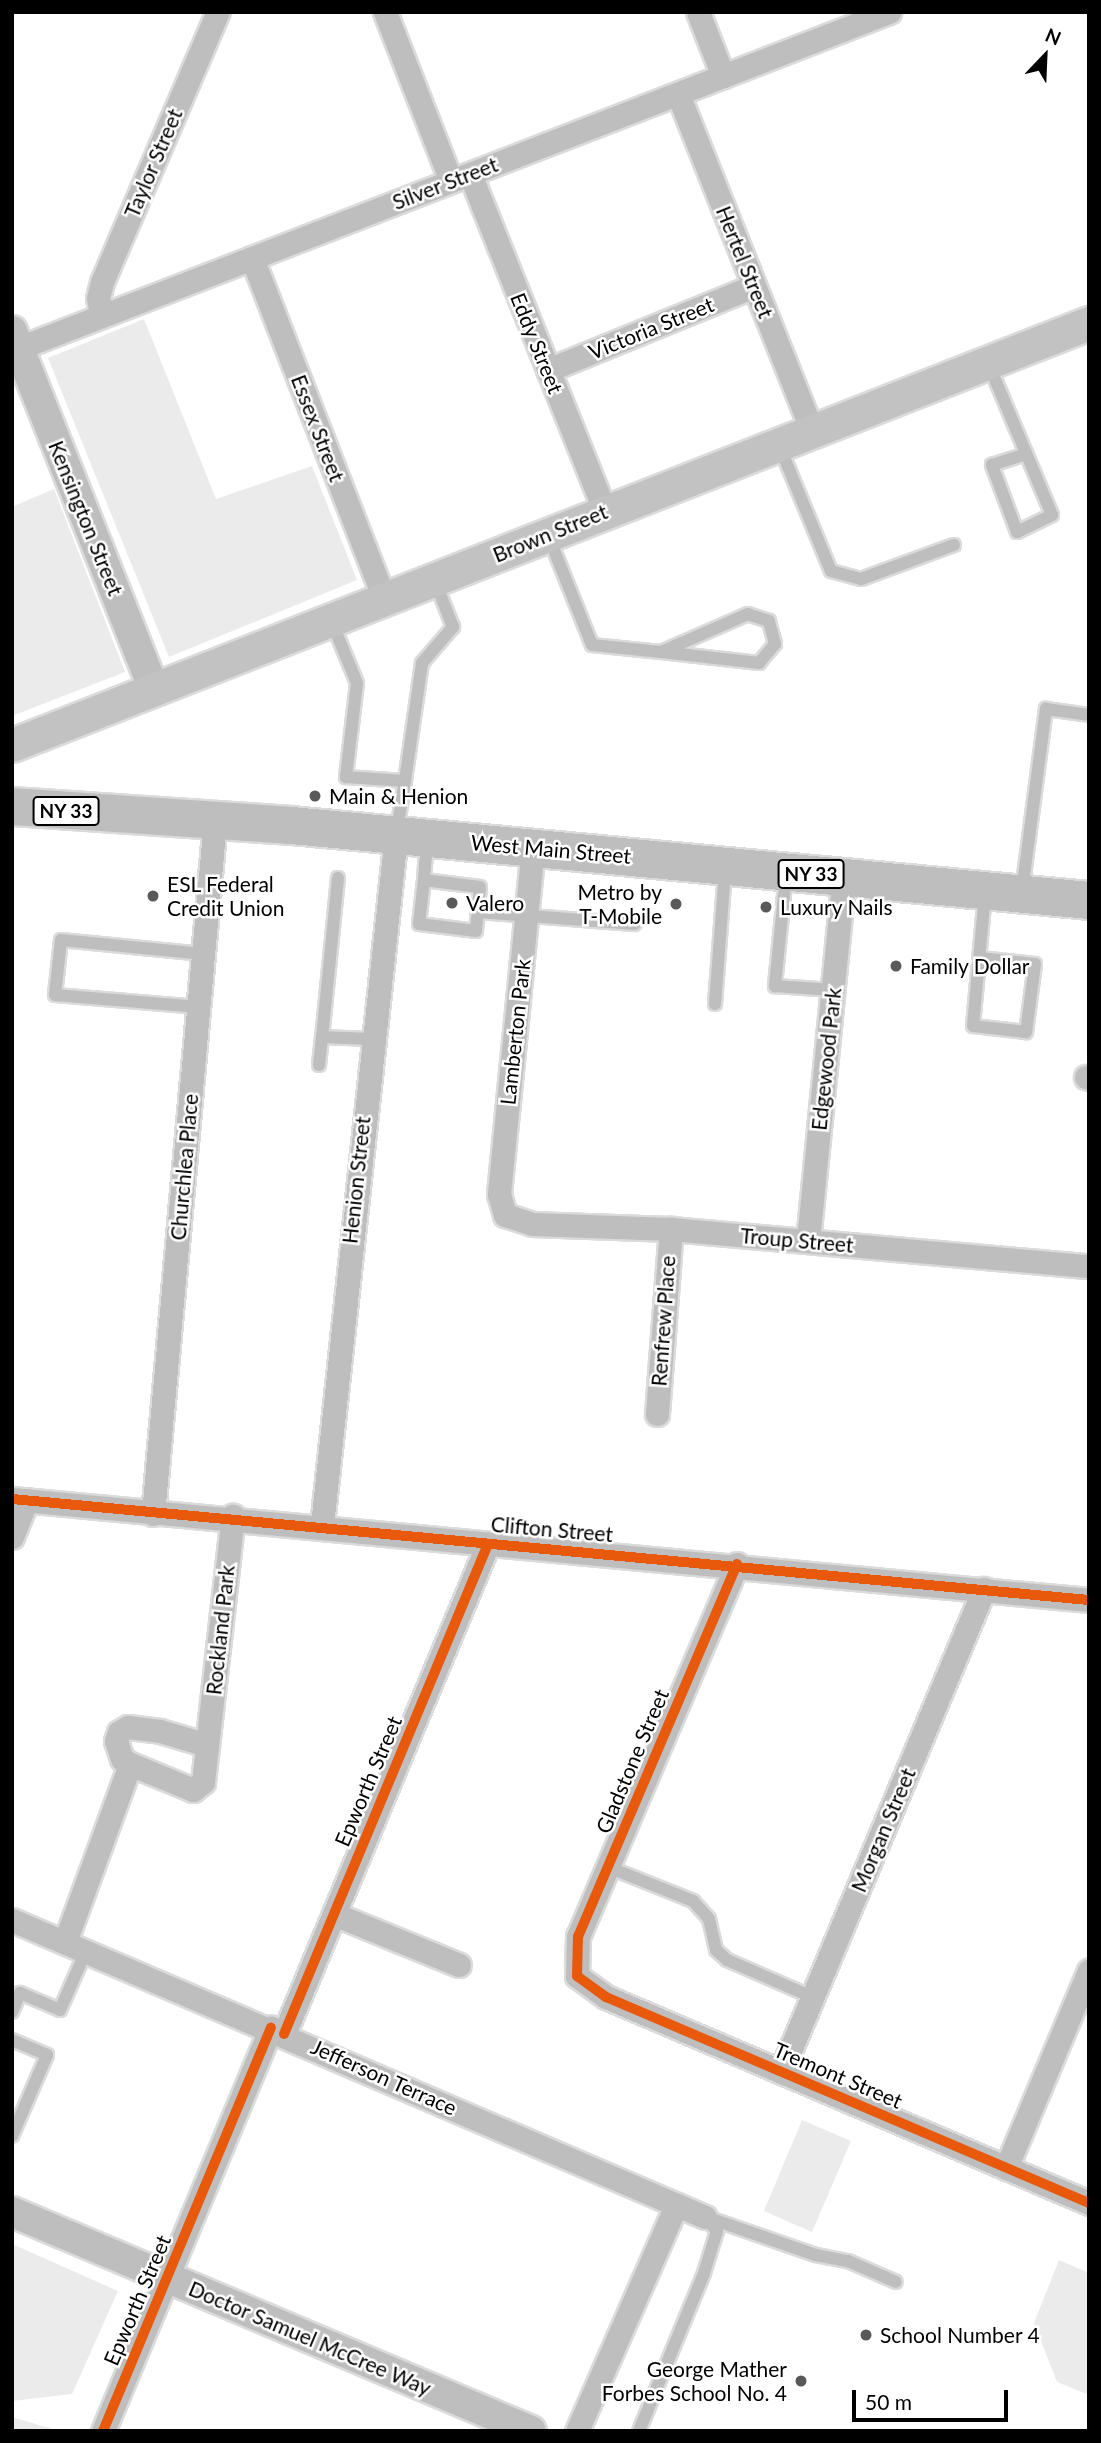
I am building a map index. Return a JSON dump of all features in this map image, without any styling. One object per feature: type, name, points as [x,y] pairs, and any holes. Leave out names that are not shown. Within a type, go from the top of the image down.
[{"type":"main road","name":"Brown Street","points":[[12,745],[1089,323]]},
{"type":"main road","name":"West Main Street","points":[[12,806],[412,836],[1089,900]]},
{"type":"street","name":"Taylor Street","points":[[101,316],[98,298],[102,282],[218,12]]},
{"type":"street","name":"Eddy Street","points":[[385,12],[548,370],[605,512]]},
{"type":"street","points":[[698,12],[723,76]]},
{"type":"street","name":"Silver Street","points":[[16,339],[101,316],[889,12]]},
{"type":"street","name":"Hertel Street","points":[[678,94],[812,431]]},
{"type":"street","name":"Essex Street","points":[[252,258],[384,599]]},
{"type":"street","name":"Victoria Street","points":[[548,370],[754,286]]},
{"type":"street","name":"Kensington Street","points":[[16,339],[154,689]]},
{"type":"street","name":"Churchlea Place","points":[[153,1514],[215,820]]},
{"type":"street","name":"Henion Street","points":[[322,1525],[370,1039],[412,836]]},
{"type":"street","name":"Lamberton Park","points":[[505,1215],[499,1194],[533,847]]},
{"type":"street","name":"Edgewood Park","points":[[808,1241],[844,877]]},
{"type":"street","name":"Troup Street","points":[[505,1215],[532,1224],[671,1229],[1089,1266]]},
{"type":"street","name":"Renfrew Place","points":[[657,1414],[671,1229]]},
{"type":"street","points":[[12,1536],[20,1499]]},
{"type":"street","name":"Clifton Street","points":[[20,1499],[153,1514],[233,1516],[488,1544],[737,1564],[1089,1600]]},
{"type":"street","name":"Rockland Park","points":[[130,1764],[199,1789],[207,1745],[233,1516]]},
{"type":"street","name":"Epworth Street","points":[[103,2431],[167,2277],[277,2031],[334,1914],[488,1544]]},
{"type":"street","name":"Gladstone Street","points":[[577,1976],[578,1936],[737,1564]]},
{"type":"street","name":"Morgan Street","points":[[781,2072],[984,1589]]},
{"type":"street","points":[[76,1946],[130,1764],[122,1759],[116,1741],[119,1732],[128,1727],[160,1731],[207,1745]]},
{"type":"street","points":[[334,1914],[459,1965]]},
{"type":"street","name":"Jefferson Terrace","points":[[12,1920],[277,2031],[705,2217]]},
{"type":"street","points":[[1006,2168],[1089,1971]]},
{"type":"street","name":"Tremont Street","points":[[577,1976],[606,1997],[1089,2203]]},
{"type":"street","points":[[577,2431],[676,2205]]},
{"type":"street","name":"Doctor Samuel McCree Way","points":[[12,2212],[531,2431]]},
{"type":"lane","points":[[988,362],[1052,514],[1017,531],[992,465],[1026,454]]},
{"type":"lane","points":[[778,444],[831,571],[861,579],[954,545]]},
{"type":"lane","points":[[548,534],[592,645],[760,663],[775,644],[769,621],[748,614],[661,652]]},
{"type":"lane","points":[[424,880],[480,887],[476,930],[419,924],[424,880],[412,836],[405,781],[422,663],[453,626],[435,579]]},
{"type":"lane","points":[[331,620],[357,683],[346,777],[405,781]]},
{"type":"lane","points":[[1022,894],[1046,709],[1089,715]]},
{"type":"lane","points":[[715,1004],[726,866]]},
{"type":"lane","points":[[786,872],[775,986],[833,990]]},
{"type":"lane","points":[[319,1065],[338,878]]},
{"type":"lane","points":[[980,958],[1035,964],[1026,1032],[974,1026],[985,891]]},
{"type":"lane","points":[[478,912],[635,924]]},
{"type":"lane","points":[[199,1007],[55,995],[61,940],[203,954]]},
{"type":"lane","points":[[322,1037],[370,1039]]},
{"type":"lane","points":[[608,1867],[693,1902],[709,1919],[716,1950],[727,1960],[812,1997]]},
{"type":"lane","points":[[12,2012],[20,1993],[60,2010],[76,1946]]},
{"type":"lane","points":[[12,2040],[47,2055],[12,2136]]},
{"type":"lane","points":[[705,2217],[816,2255],[848,2261],[896,2282]]},
{"type":"lane","points":[[639,2431],[704,2273],[717,2231],[705,2217]]},
{"type":"shaded area","points":[[144,319],[216,499],[312,466],[357,580],[169,657],[48,358]]},
{"type":"shaded area","points":[[54,489],[125,672],[12,716],[12,507]]},
{"type":"shaded area","points":[[802,2120],[851,2141],[812,2232],[764,2211]]},
{"type":"shaded area","points":[[12,2244],[118,2291],[72,2394],[12,2401]]},
{"type":"shaded area","points":[[1059,2260],[1089,2273],[1089,2395],[1057,2382],[1034,2323]]},
{"type":"shaded area","points":[[12,2417],[56,2430],[12,2431]]},
{"type":"cycle path","points":[[12,1499],[1089,1600]]},
{"type":"cycle path","points":[[284,2034],[488,1544]]},
{"type":"cycle path","points":[[737,1564],[578,1936],[577,1976],[606,1997],[1089,2203]]},
{"type":"cycle path","points":[[103,2431],[271,2028]]},
{"type":"place","name":"Main & Henion","points":[[315,796]]},
{"type":"place","name":"ESL Federal Credit Union","points":[[153,896]]},
{"type":"place","name":"Valero","points":[[452,903]]},
{"type":"place","name":"Metro by T-Mobile","points":[[676,904]]},
{"type":"place","name":"Luxury Nails","points":[[766,907]]},
{"type":"place","name":"Family Dollar","points":[[896,966]]},
{"type":"place","name":"School Number 4","points":[[866,2335]]},
{"type":"place","name":"George Mather Forbes School No. 4","points":[[801,2381]]}]
